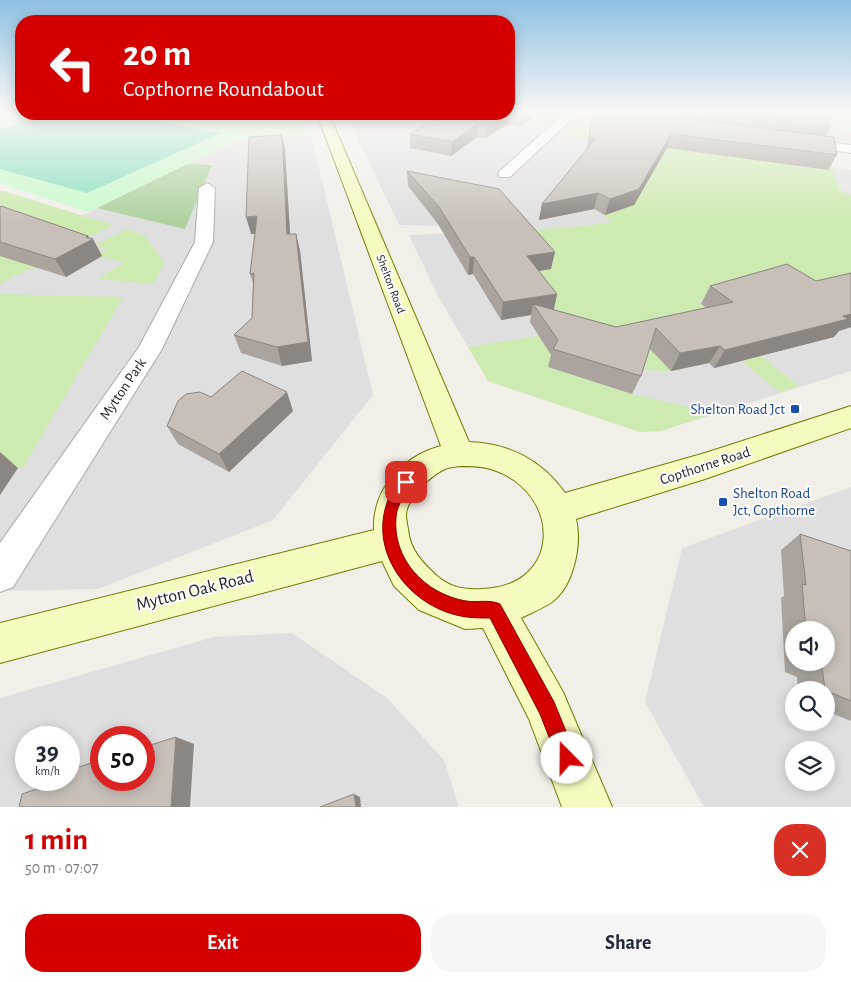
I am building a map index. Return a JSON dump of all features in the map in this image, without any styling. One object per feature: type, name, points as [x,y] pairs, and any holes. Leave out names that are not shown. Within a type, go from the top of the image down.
[{"type":"main road","name":"Shelton Road","points":[[337,149],[435,397],[460,454]]},
{"type":"main road","name":"Copthorne Road","points":[[556,510],[633,490],[851,417]]},
{"type":"main road","points":[[460,454],[479,454],[498,458],[517,466],[533,478],[547,493],[556,510],[562,534],[559,560],[545,583],[523,601],[495,610],[466,609],[439,601],[416,585],[399,565],[390,542],[389,516],[398,491],[414,473],[435,460],[460,454]]},
{"type":"main road","name":"Mytton Oak Road","points":[[0,642],[390,542]]},
{"type":"main road","points":[[495,610],[547,708],[587,807]]},
{"type":"street","points":[[505,174],[532,149]]},
{"type":"street","name":"Mytton Park","points":[[0,574],[150,349],[204,242],[207,188]]},
{"type":"shaded area","points":[[219,149],[314,149],[373,395],[273,520],[98,589],[0,591],[0,190],[81,216]]},
{"type":"shaded area","points":[[363,149],[808,149],[826,152],[840,190],[851,195],[851,371],[661,431],[640,432],[488,381],[438,296],[409,235],[454,233],[451,226],[399,225]]},
{"type":"shaded area","points":[[832,167],[851,170],[851,195],[840,190]]},
{"type":"shaded area","points":[[851,487],[851,807],[704,807],[645,702],[682,548]]},
{"type":"shaded area","points":[[292,633],[387,698],[444,760],[459,807],[0,807],[0,698],[214,637]]},
{"type":"green space","points":[[0,149],[219,149],[88,212],[0,183]]},
{"type":"green space","points":[[0,149],[186,149],[87,193],[0,169]]},
{"type":"green space","points":[[655,149],[676,149],[714,154],[715,151],[748,158],[794,164],[794,166],[805,168],[831,164],[840,190],[851,195],[851,287],[717,296],[698,301],[723,320],[655,353],[671,371],[548,367],[632,394],[693,408],[702,407],[711,414],[661,431],[640,432],[488,381],[468,347],[563,332],[520,274],[550,269],[488,231],[566,228],[613,222],[603,216]]},
{"type":"green space","points":[[187,164],[212,165],[185,229],[97,208]]},
{"type":"green space","points":[[0,190],[113,225],[79,242],[37,268],[24,271],[0,284]]},
{"type":"green space","points":[[127,229],[145,236],[164,262],[154,284],[98,279],[124,263],[96,255],[107,249],[95,245]]},
{"type":"green space","points":[[0,294],[123,297],[23,468],[0,469]]},
{"type":"green space","points":[[761,356],[799,386],[779,392],[742,361]]},
{"type":"building","points":[[249,149],[283,149],[287,234],[296,234],[308,342],[277,347],[234,335],[252,318],[254,273],[250,274],[257,216],[246,217]]},
{"type":"building","points":[[587,149],[662,149],[639,189],[610,199],[598,193],[542,204]]},
{"type":"building","points":[[787,149],[836,149],[837,155]]},
{"type":"building","points":[[407,171],[499,189],[555,252],[527,256],[557,294],[503,302],[474,257],[470,257],[439,207]]},
{"type":"building","points":[[1,206],[93,239],[55,259],[0,242]]},
{"type":"building","points":[[787,264],[816,281],[851,273],[851,314],[843,316],[848,319],[725,350],[720,346],[680,353],[656,328],[641,376],[553,349],[558,340],[533,304],[616,327],[733,302],[710,286]]},
{"type":"building","points":[[242,371],[287,392],[219,454],[167,426],[178,401],[186,394],[200,392],[211,397]]},
{"type":"building","points":[[800,534],[851,551],[851,701],[835,694],[835,681],[824,681],[823,671],[835,671],[835,621],[805,621],[802,584],[806,585]]},
{"type":"building","points":[[176,737],[171,807],[19,807],[22,794],[31,791],[80,791],[80,767],[90,763],[90,791],[155,791],[155,744]]},
{"type":"building","points":[[354,794],[356,807],[320,807]]},
{"type":"place","name":"Shelton Road Jct","points":[[795,409]]},
{"type":"place","name":"Shelton Road Jct, Copthorne","points":[[723,502]]},
{"type":"route","points":[[406,482],[398,491],[389,516],[390,542],[399,565],[416,585],[439,601],[466,609],[495,610],[547,708],[567,758]]}]
